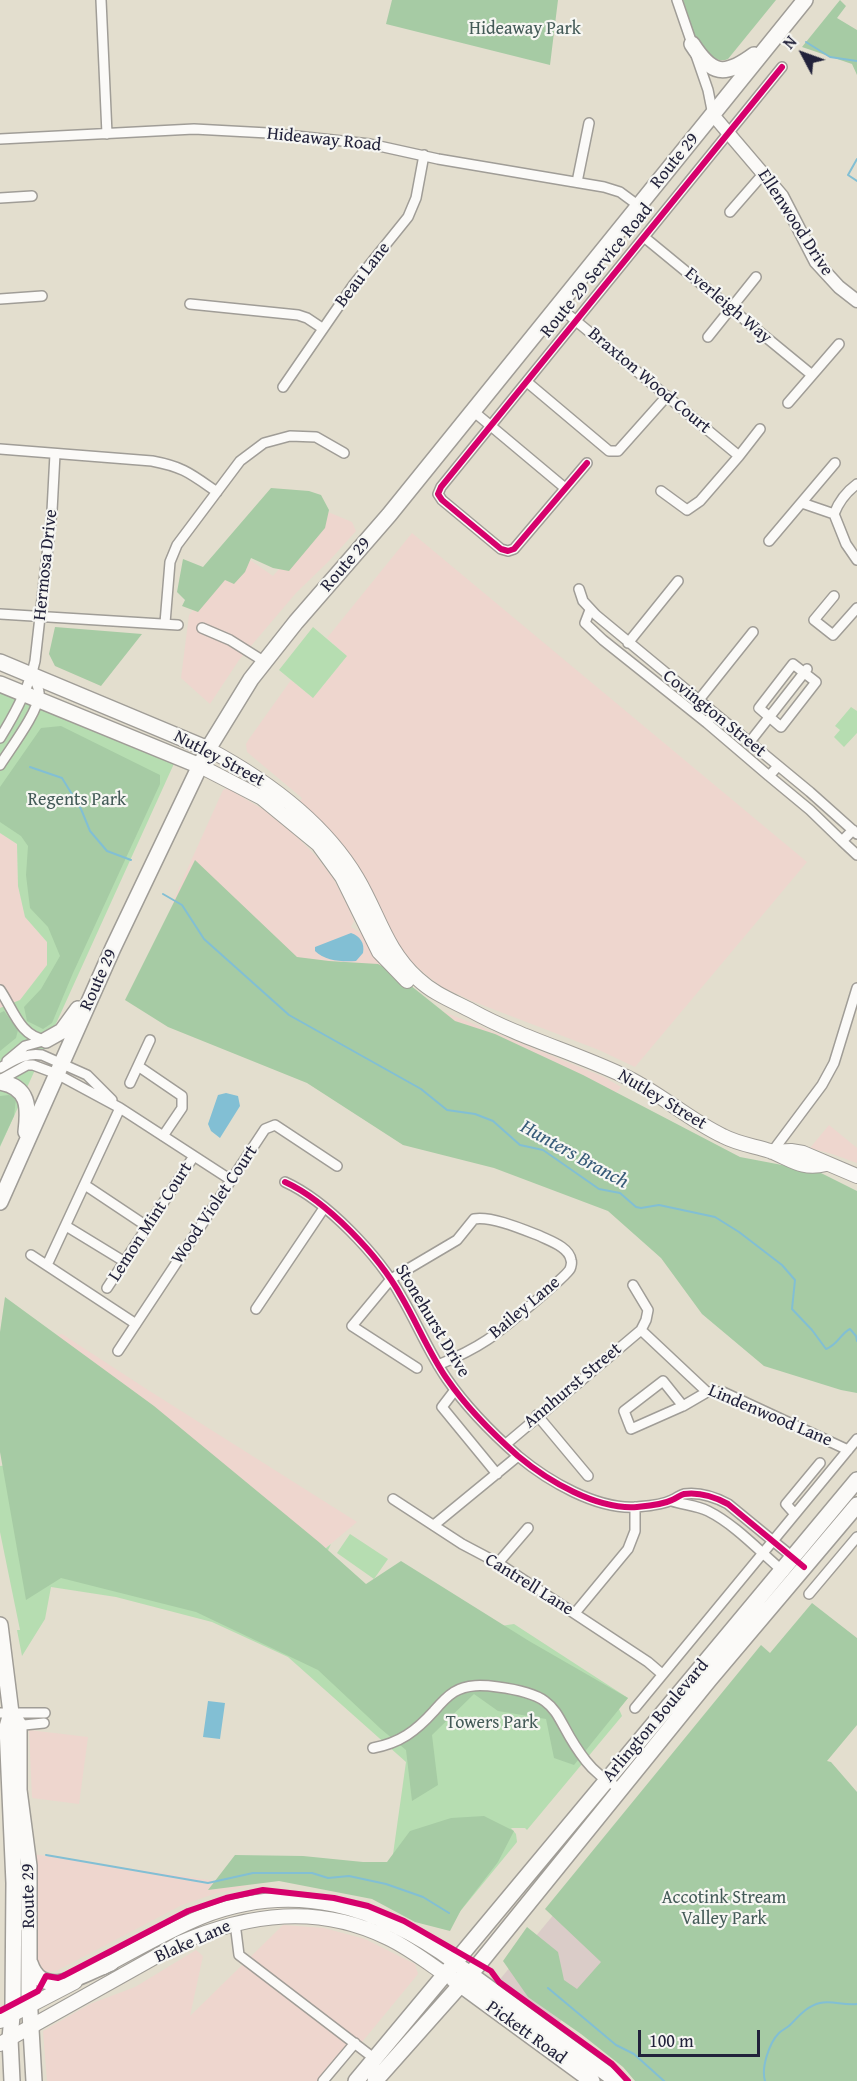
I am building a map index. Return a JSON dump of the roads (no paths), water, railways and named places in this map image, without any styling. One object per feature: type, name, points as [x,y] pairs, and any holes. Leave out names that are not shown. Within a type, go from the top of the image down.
[{"type":"main road","name":"Route 29","points":[[0,1202],[100,976],[208,749],[251,679],[296,622],[382,524],[805,0]]},
{"type":"main road","points":[[692,44],[707,65],[718,70],[726,70],[743,63],[773,40]]},
{"type":"main road","name":"Nutley Street","points":[[0,662],[208,749],[255,776],[300,811],[336,849],[356,877],[386,939],[399,960],[434,992],[485,1020],[623,1075],[723,1137],[772,1152],[803,1153],[857,1176]]},
{"type":"main road","name":"Nutley Street","points":[[0,684],[200,766],[262,798],[318,844],[342,877],[379,952],[431,999],[463,1016],[485,1020]]},
{"type":"main road","points":[[46,1040],[62,1031],[100,976]]},
{"type":"main road","points":[[0,1074],[16,1086],[25,1097],[28,1119],[25,1144]]},
{"type":"main road","name":"Arlington Boulevard","points":[[356,2081],[607,1780],[798,1562],[857,1480]]},
{"type":"main road","name":"Arlington Boulevard","points":[[798,1562],[857,1505]]},
{"type":"main road","name":"Arlington Boulevard","points":[[375,2081],[466,1980],[621,1790],[709,1680],[787,1575]]},
{"type":"main road","name":"Route 29","points":[[0,1625],[14,1883],[5,2041],[12,2081]]},
{"type":"main road","name":"Route 29","points":[[7,1721],[20,1790],[29,1866],[30,2005],[34,2081]]},
{"type":"main road","name":"Blake Lane","points":[[6,2018],[157,1938],[204,1916],[251,1904],[285,1901],[325,1903],[377,1916],[419,1938],[451,1969]]},
{"type":"main road","name":"Blake Lane","points":[[5,2041],[205,1932],[264,1917],[294,1916],[348,1923],[388,1938],[416,1954],[451,1969]]},
{"type":"main road","points":[[30,1962],[36,1977],[44,1982],[56,1983],[111,1963]]},
{"type":"main road","name":"Pickett Road","points":[[451,1969],[592,2081]]},
{"type":"main road","name":"Pickett Road","points":[[466,1980],[617,2081]]},
{"type":"main road","points":[[0,2060],[12,2081]]},
{"type":"street","points":[[101,0],[107,134]]},
{"type":"street","points":[[677,0],[708,90],[713,115]]},
{"type":"street","name":"Route 29 Service Road","points":[[565,488],[514,549],[508,552],[497,546],[443,501],[438,494],[782,67]]},
{"type":"street","name":"Ellenwood Drive","points":[[713,115],[764,174],[787,206],[816,262],[839,287],[857,301]]},
{"type":"street","points":[[578,182],[589,123]]},
{"type":"street","name":"Hideaway Road","points":[[0,139],[194,129],[369,144],[500,170],[578,182],[620,192],[639,206]]},
{"type":"street","name":"Beau Lane","points":[[283,387],[354,284],[408,217],[416,198],[424,155]]},
{"type":"street","points":[[730,212],[764,174]]},
{"type":"street","points":[[0,198],[32,196]]},
{"type":"street","name":"Everleigh Way","points":[[644,237],[812,375]]},
{"type":"street","points":[[708,337],[756,277]]},
{"type":"street","points":[[0,299],[42,296]]},
{"type":"street","points":[[190,303],[298,315],[322,328]]},
{"type":"street","name":"Braxton Wood Court","points":[[558,306],[739,456]]},
{"type":"street","points":[[788,403],[839,344]]},
{"type":"street","points":[[526,382],[613,452],[618,451],[667,396]]},
{"type":"street","points":[[473,411],[565,488],[587,463]]},
{"type":"street","points":[[661,491],[687,510],[700,501],[760,429]]},
{"type":"street","points":[[165,623],[170,562],[177,545],[240,461],[264,443],[290,436],[316,437],[344,453]]},
{"type":"street","points":[[0,448],[152,461],[183,469],[217,492]]},
{"type":"street","name":"Hermosa Drive","points":[[0,738],[18,707],[32,675],[52,511],[55,454]]},
{"type":"street","points":[[770,541],[835,463]]},
{"type":"street","points":[[857,484],[847,491],[838,503],[834,514],[846,544],[857,560]]},
{"type":"street","points":[[802,503],[834,514]]},
{"type":"street","points":[[628,643],[678,581]]},
{"type":"street","name":"Covington Street","points":[[579,589],[583,601],[590,610],[628,643],[855,828]]},
{"type":"street","points":[[834,596],[814,620],[833,635],[857,608]]},
{"type":"street","points":[[590,610],[585,623],[603,640],[707,723],[810,810],[857,855]]},
{"type":"street","points":[[0,614],[178,625]]},
{"type":"street","points":[[202,628],[230,640],[265,662]]},
{"type":"street","points":[[698,700],[753,632]]},
{"type":"street","points":[[793,664],[806,670],[816,682],[781,727],[759,708],[793,664]]},
{"type":"street","points":[[749,742],[806,670]]},
{"type":"street","name":"Hermosa Drive","points":[[32,675],[39,690],[38,699]]},
{"type":"street","points":[[0,765],[28,720],[38,699]]},
{"type":"street","points":[[707,723],[714,714]]},
{"type":"street","points":[[769,776],[778,766]]},
{"type":"street","points":[[842,841],[855,828]]},
{"type":"street","points":[[772,1152],[822,1085],[834,1063],[857,987]]},
{"type":"street","points":[[0,990],[25,1031],[35,1038],[46,1040]]},
{"type":"street","points":[[0,1074],[16,1051],[46,1040]]},
{"type":"street","points":[[130,1083],[150,1040]]},
{"type":"street","points":[[0,1074],[24,1056],[36,1054],[59,1069],[87,1075],[120,1108],[231,1180]]},
{"type":"street","points":[[138,1066],[182,1096],[182,1107],[163,1136]]},
{"type":"street","points":[[47,1265],[120,1108]]},
{"type":"street","name":"Wood Violet Court","points":[[118,1351],[265,1129],[275,1125],[337,1166]]},
{"type":"street","name":"Lemon Mint Court","points":[[107,1288],[194,1156]]},
{"type":"street","name":"Stonehurst Drive","points":[[285,1182],[308,1195],[324,1208],[379,1263],[391,1279],[438,1365],[455,1390],[488,1428],[518,1456],[549,1477],[590,1499],[612,1506],[634,1508],[672,1500],[682,1494],[716,1498],[728,1504],[798,1562]]},
{"type":"street","points":[[85,1185],[148,1227]]},
{"type":"street","points":[[256,1309],[324,1208]]},
{"type":"street","name":"Bailey Lane","points":[[391,1279],[457,1240],[474,1219],[482,1218],[521,1229],[549,1240],[569,1254],[572,1261],[570,1270],[528,1306],[489,1339],[462,1355],[438,1365]]},
{"type":"street","points":[[66,1226],[125,1262]]},
{"type":"street","points":[[31,1255],[136,1324]]},
{"type":"street","points":[[391,1279],[352,1326],[417,1368]]},
{"type":"street","points":[[633,1285],[648,1310],[641,1330]]},
{"type":"street","name":"Lindenwood Lane","points":[[641,1330],[707,1392],[723,1392],[848,1450]]},
{"type":"street","name":"Annhurst Street","points":[[506,1444],[537,1415],[641,1330]]},
{"type":"street","points":[[683,1406],[663,1381],[624,1410],[631,1429],[683,1406],[707,1392]]},
{"type":"street","points":[[455,1390],[442,1407],[497,1474]]},
{"type":"street","points":[[537,1415],[588,1476]]},
{"type":"street","points":[[634,1708],[857,1439]]},
{"type":"street","points":[[434,1525],[518,1456]]},
{"type":"street","points":[[794,1513],[786,1504],[820,1463]]},
{"type":"street","name":"Cantrell Lane","points":[[393,1499],[469,1548],[498,1563],[648,1662],[662,1674]]},
{"type":"street","name":"Stonehurst Drive","points":[[672,1500],[683,1505],[698,1506],[720,1518],[787,1575]]},
{"type":"street","points":[[575,1614],[628,1549],[635,1531],[634,1508]]},
{"type":"street","points":[[498,1563],[528,1528]]},
{"type":"street","points":[[809,1594],[857,1537]]},
{"type":"street","points":[[373,1748],[395,1742],[412,1733],[446,1698],[457,1690],[479,1685],[512,1689],[537,1695],[551,1705],[581,1755],[597,1774],[621,1790]]},
{"type":"street","points":[[7,1721],[45,1713]]},
{"type":"street","points":[[7,1721],[44,1723]]},
{"type":"street","points":[[235,1923],[239,1955],[375,2059]]},
{"type":"street","points":[[323,2081],[355,2043]]},
{"type":"water","points":[[351,933],[359,938],[363,946],[363,953],[356,961],[334,960],[315,951],[315,947]]},
{"type":"water","points":[[226,1093],[238,1096],[240,1106],[220,1138],[211,1131],[208,1124],[218,1095]]},
{"type":"water","points":[[208,1701],[225,1703],[220,1739],[203,1737]]},
{"type":"waterway","points":[[806,42],[830,57],[857,61]]},
{"type":"waterway","points":[[857,159],[848,175],[857,181]]},
{"type":"waterway","name":"Hunters Branch","points":[[30,767],[62,778],[81,809],[90,831],[107,851],[131,860]]},
{"type":"waterway","name":"Hunters Branch","points":[[163,894],[182,905],[204,939],[289,1015],[421,1089],[447,1110],[475,1114],[493,1121],[520,1145],[543,1150],[599,1189],[620,1193],[636,1207],[659,1205],[715,1217],[782,1265],[795,1280],[792,1309],[826,1349],[850,1329],[857,1341]]},
{"type":"waterway","points":[[46,1855],[208,1883],[253,1873],[312,1873],[328,1878],[349,1876],[386,1884],[423,1897],[449,1913]]},
{"type":"waterway","points":[[548,1988],[616,2045],[634,2054],[664,2081]]},
{"type":"waterway","points":[[765,2081],[765,2063],[772,2043],[779,2033],[811,2006],[825,2002],[857,2004]]},
{"type":"park label","name":"Hideaway Park","points":[[525,29]]},
{"type":"park label","name":"Regents Park","points":[[77,800]]},
{"type":"park label","name":"Towers Park","points":[[492,1723]]},
{"type":"park label","name":"Accotink Stream Valley Park","points":[[724,1908]]}]
